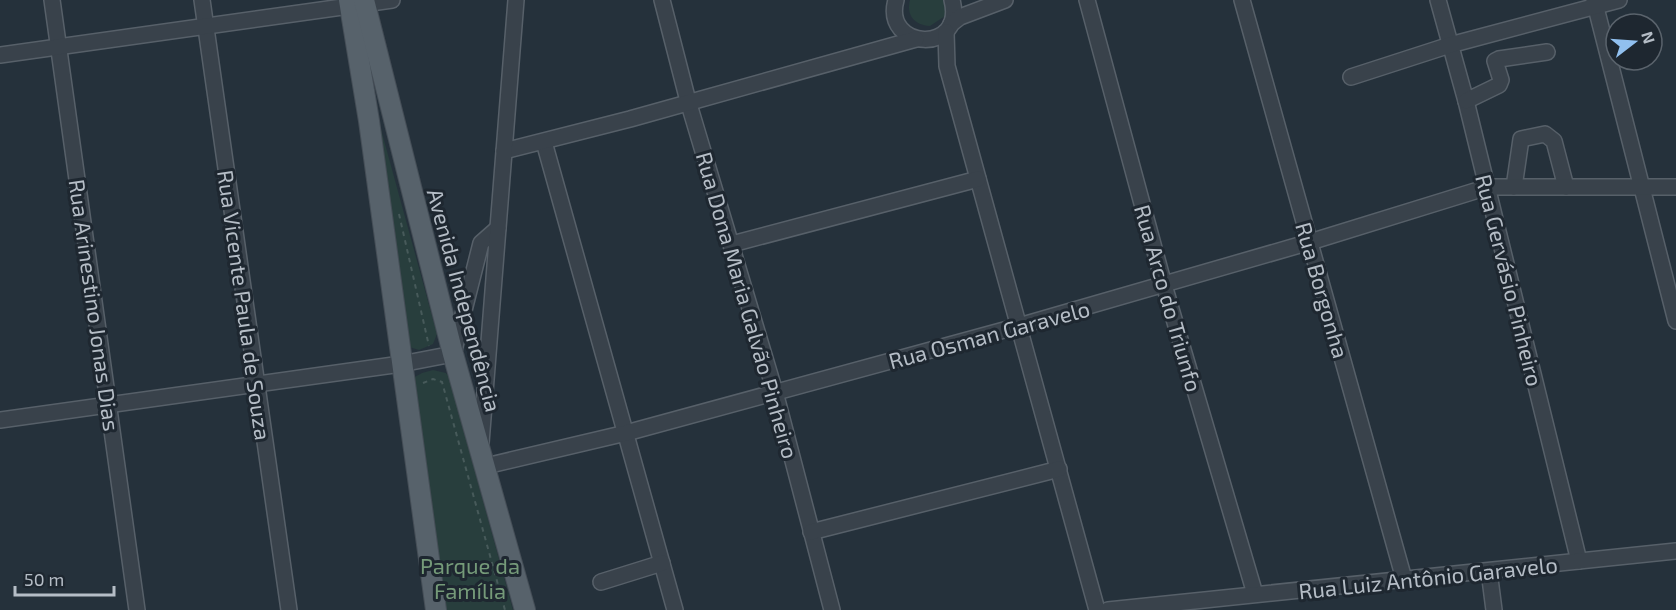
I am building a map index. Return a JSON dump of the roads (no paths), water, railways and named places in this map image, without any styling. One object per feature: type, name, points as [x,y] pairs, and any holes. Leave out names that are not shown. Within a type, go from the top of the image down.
[{"type":"main road","name":"Avenida Independência","points":[[357,2],[525,610]]},
{"type":"main road","points":[[357,2],[369,120],[436,610]]},
{"type":"street","name":"Rua Arinestino Jonas Dias","points":[[52,0],[137,610]]},
{"type":"street","name":"Rua Vicente Paula de Souza","points":[[202,0],[289,610]]},
{"type":"street","points":[[0,55],[357,2],[392,0]]},
{"type":"street","points":[[483,457],[516,0]]},
{"type":"street","name":"Rua Dona Maria Galvão Pinheiro","points":[[662,0],[688,101],[775,393],[832,610]]},
{"type":"street","points":[[896,0],[894,11],[899,26],[920,39],[947,66]]},
{"type":"street","points":[[952,0],[954,10],[949,28],[947,66],[1097,610]]},
{"type":"street","points":[[504,151],[920,39],[937,38],[960,17],[1005,0]]},
{"type":"street","name":"Rua Arco do Triunfo","points":[[1087,0],[1164,285],[1255,594]]},
{"type":"street","name":"Rua Borgonha","points":[[1242,0],[1404,579]]},
{"type":"street","name":"Rua Gervásio Pinheiro","points":[[1438,0],[1490,187],[1578,561]]},
{"type":"street","points":[[1351,77],[1450,45],[1595,3],[1619,0]]},
{"type":"street","points":[[1595,3],[1676,321]]},
{"type":"street","points":[[1466,101],[1499,85],[1501,80],[1495,66],[1499,59],[1546,52]]},
{"type":"street","points":[[1514,187],[1521,140],[1545,134],[1554,141],[1566,187]]},
{"type":"street","points":[[544,142],[675,610]]},
{"type":"street","points":[[732,244],[978,179]]},
{"type":"street","name":"Rua Osman Garavelo","points":[[483,457],[626,433],[1164,285],[1490,187],[1643,186],[1676,188]]},
{"type":"street","points":[[0,420],[401,364],[453,354],[481,243],[498,228]]},
{"type":"street","points":[[811,532],[1059,469]]},
{"type":"street","name":"Rua Luiz Antônio Garavelo","points":[[1108,610],[1676,551]]},
{"type":"street","points":[[601,582],[662,563]]},
{"type":"street","points":[[1489,571],[1494,610]]},
{"type":"park label","name":"Parque da Família","points":[[470,578]]}]
